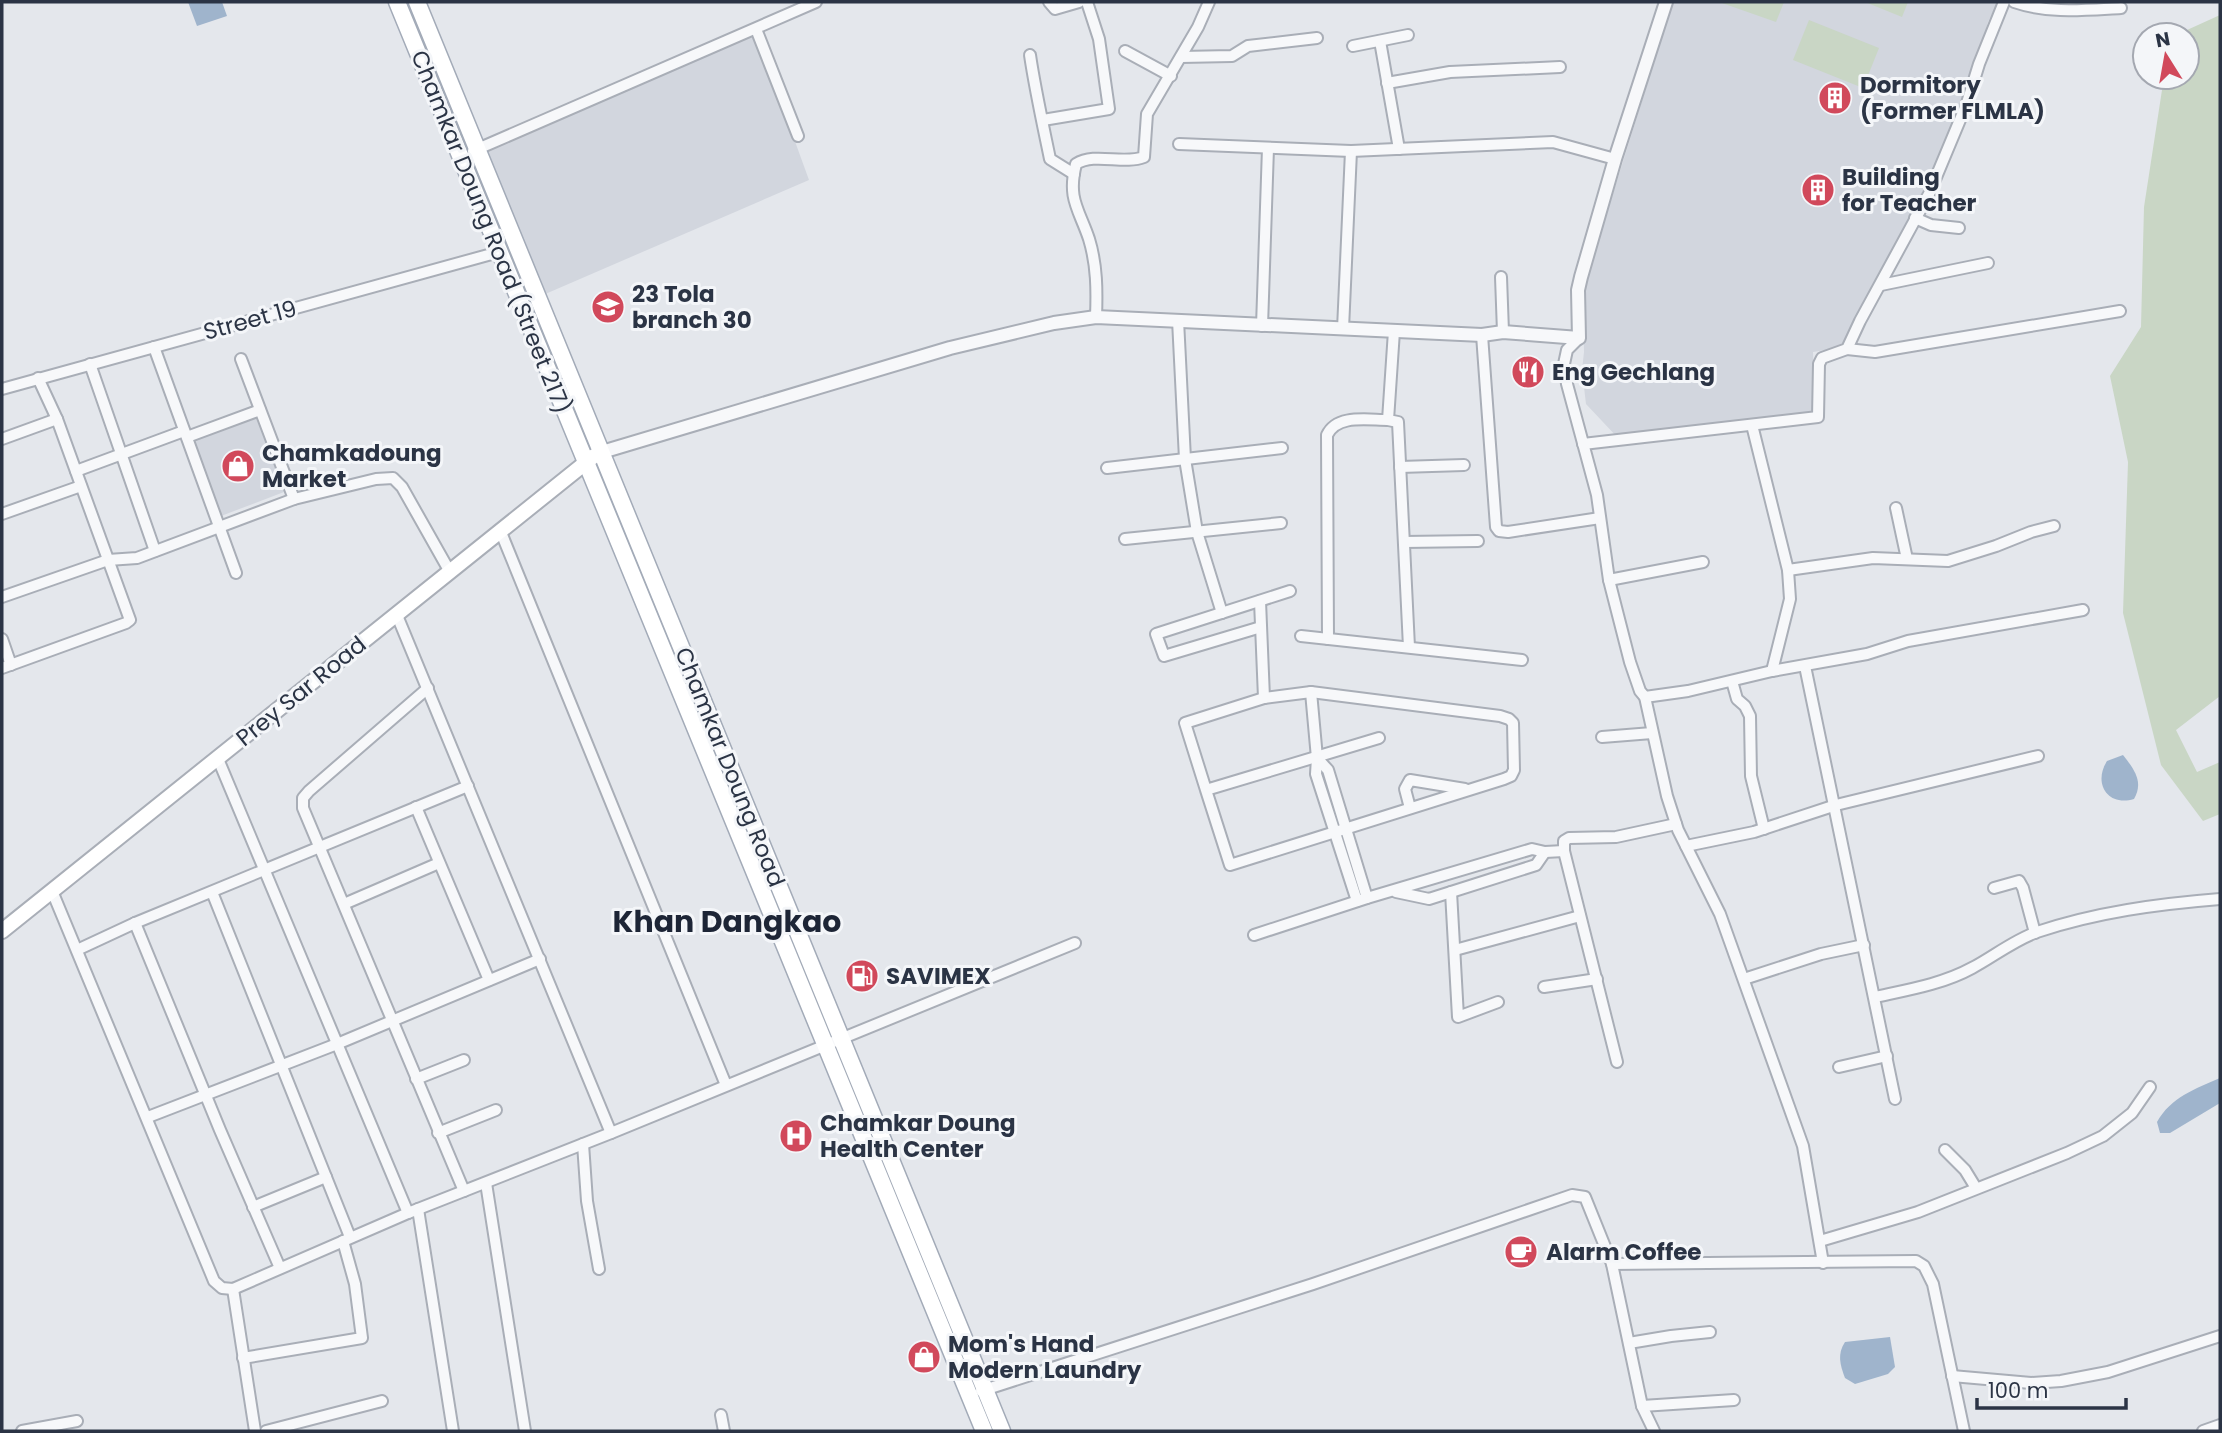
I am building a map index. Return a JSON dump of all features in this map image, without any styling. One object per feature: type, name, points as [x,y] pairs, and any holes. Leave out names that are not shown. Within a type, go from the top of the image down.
[{"type":"main road","name":"Chamkar Doung Road (Street 217)","points":[[397,2],[585,462]]},
{"type":"main road","name":"Chamkar Doung Road (Street 217)","points":[[417,2],[602,452]]},
{"type":"main road","name":"Prey Sar Road","points":[[2,931],[585,462],[602,452]]},
{"type":"main road","name":"Chamkar Doung Road","points":[[602,452],[1002,1431]]},
{"type":"main road","name":"Chamkar Doung Road","points":[[585,462],[984,1431]]},
{"type":"street","points":[[461,157],[814,2]]},
{"type":"street","points":[[1049,2],[1055,9],[1079,2]]},
{"type":"street","points":[[1043,120],[1109,110],[1100,39],[1087,2]]},
{"type":"street","points":[[1096,317],[1095,265],[1089,240],[1074,203],[1076,164],[1080,161],[1137,160],[1144,157],[1147,114],[1171,76],[1209,2]]},
{"type":"street","points":[[1665,2],[1615,159],[1578,290],[1579,338],[1567,350],[1564,364],[1601,518],[1609,580],[1630,663],[1640,691],[1645,697],[1667,796],[1676,824],[1720,914],[1803,1146],[1824,1263]]},
{"type":"street","points":[[1847,349],[1929,194],[1967,103],[1979,64],[2004,2]]},
{"type":"street","points":[[2014,2],[2035,9],[2056,11],[2121,8]]},
{"type":"street","points":[[756,29],[798,136]]},
{"type":"street","points":[[1353,46],[1408,35]]},
{"type":"street","points":[[1181,57],[1232,56],[1248,46],[1317,38]]},
{"type":"street","points":[[1380,41],[1399,149]]},
{"type":"street","points":[[1125,51],[1171,76]]},
{"type":"street","points":[[1030,55],[1050,159],[1074,174]]},
{"type":"street","points":[[1387,83],[1450,72],[1560,67]]},
{"type":"street","points":[[1179,144],[1351,151],[1553,142],[1615,159]]},
{"type":"street","points":[[1262,326],[1268,148]]},
{"type":"street","points":[[1343,329],[1351,151]]},
{"type":"street","points":[[1915,218],[1931,225],[1959,228]]},
{"type":"street","name":"Street 19","points":[[2,389],[499,252]]},
{"type":"street","points":[[1881,285],[1988,264]]},
{"type":"street","points":[[1501,277],[1503,332]]},
{"type":"street","points":[[1583,444],[1818,417],[1819,364],[1822,358],[1847,349],[1875,352],[2120,311]]},
{"type":"street","points":[[602,452],[950,348],[1054,323],[1096,317],[1482,335],[1503,332],[1579,338]]},
{"type":"street","points":[[1178,320],[1185,458],[1197,532],[1222,613]]},
{"type":"street","points":[[1388,420],[1394,331]]},
{"type":"street","points":[[1482,335],[1496,527],[1499,531],[1508,531],[1601,518]]},
{"type":"street","points":[[154,347],[236,573]]},
{"type":"street","points":[[241,359],[293,499]]},
{"type":"street","points":[[90,364],[155,551]]},
{"type":"street","points":[[2,639],[6,666],[126,624],[130,620],[57,419],[38,378]]},
{"type":"street","points":[[76,471],[260,410]]},
{"type":"street","points":[[2,439],[57,419]]},
{"type":"street","points":[[1328,639],[1327,435],[1331,427],[1339,421],[1388,420],[1398,422],[1409,647]]},
{"type":"street","points":[[1752,425],[1787,570],[1790,599],[1772,671]]},
{"type":"street","points":[[1107,468],[1282,448]]},
{"type":"street","points":[[1401,467],[1464,465]]},
{"type":"street","points":[[2,597],[108,560],[136,558],[293,499],[376,479],[393,478],[402,488],[450,572]]},
{"type":"street","points":[[2,514],[81,486]]},
{"type":"street","points":[[1896,508],[1907,559]]},
{"type":"street","points":[[1125,539],[1281,523]]},
{"type":"street","points":[[1787,570],[1873,558],[1948,561],[2054,526]]},
{"type":"street","points":[[500,530],[726,1085]]},
{"type":"street","points":[[1404,542],[1478,541]]},
{"type":"street","points":[[1609,580],[1703,562]]},
{"type":"street","points":[[1261,627],[1164,656],[1156,634],[1290,592]]},
{"type":"street","points":[[1260,601],[1264,698]]},
{"type":"street","points":[[1645,697],[1688,691],[1772,671],[1867,654],[1908,641],[2083,610]]},
{"type":"street","points":[[396,613],[611,1133]]},
{"type":"street","points":[[1301,636],[1522,660]]},
{"type":"street","points":[[1805,666],[1895,1099]]},
{"type":"street","points":[[1732,681],[1737,699],[1745,706],[1750,716],[1751,776],[1764,829]]},
{"type":"street","points":[[428,688],[303,798],[303,808],[464,1191]]},
{"type":"street","points":[[1311,692],[1317,774],[1339,829],[1362,900]]},
{"type":"street","points":[[1311,692],[1510,719],[1513,724],[1514,772],[1509,777],[1230,865],[1185,723],[1264,698],[1311,692]]},
{"type":"street","points":[[1602,737],[1653,733]]},
{"type":"street","points":[[1206,790],[1379,738]]},
{"type":"street","points":[[1686,846],[1764,829],[1836,805],[2038,756]]},
{"type":"street","points":[[218,759],[337,1044],[413,1211],[453,1431]]},
{"type":"street","points":[[1410,807],[1405,789],[1410,780],[1468,790]]},
{"type":"street","points":[[77,950],[135,923],[468,786]]},
{"type":"street","points":[[415,807],[489,980]]},
{"type":"street","points":[[1617,1062],[1564,851],[1564,841],[1569,838],[1616,837],[1676,824]]},
{"type":"street","points":[[1254,935],[1532,849],[1545,852],[1564,851]]},
{"type":"street","points":[[1394,891],[1429,899],[1536,865],[1545,852]]},
{"type":"street","points":[[344,904],[439,863]]},
{"type":"street","points":[[1994,888],[2019,881],[2035,933]]},
{"type":"street","points":[[52,891],[214,1281],[222,1288],[233,1289],[413,1211],[1075,943]]},
{"type":"street","points":[[212,892],[326,1177],[347,1239],[362,1338],[243,1359]]},
{"type":"street","points":[[1451,892],[1458,1017],[1498,1002]]},
{"type":"street","points":[[1875,997],[1970,970],[2035,933],[2095,916],[2145,906],[2220,899]]},
{"type":"street","points":[[1454,950],[1580,916]]},
{"type":"street","points":[[135,923],[279,1268]]},
{"type":"street","points":[[1744,979],[1821,954],[1864,945]]},
{"type":"street","points":[[148,1117],[337,1044],[540,959]]},
{"type":"street","points":[[1544,987],[1597,979]]},
{"type":"street","points":[[1839,1067],[1887,1056]]},
{"type":"street","points":[[416,1079],[464,1060]]},
{"type":"street","points":[[1820,1241],[1918,1212],[2067,1153],[2103,1136],[2132,1113],[2150,1087]]},
{"type":"street","points":[[438,1133],[496,1110]]},
{"type":"street","points":[[583,1144],[587,1201],[599,1269]]},
{"type":"street","points":[[1945,1150],[1965,1170],[1976,1188]]},
{"type":"street","points":[[253,1207],[326,1177]]},
{"type":"street","points":[[485,1183],[525,1431]]},
{"type":"street","points":[[969,1395],[1313,1284],[1572,1195],[1585,1197],[1612,1264],[1642,1406],[1654,1431]]},
{"type":"street","points":[[1612,1264],[1916,1261],[1924,1266],[1933,1284],[1964,1431]]},
{"type":"street","points":[[233,1289],[255,1431]]},
{"type":"street","points":[[1629,1343],[1710,1332]]},
{"type":"street","points":[[1952,1376],[2031,1383],[2061,1381],[2108,1372],[2220,1336]]},
{"type":"street","points":[[1642,1406],[1734,1400]]},
{"type":"street","points":[[266,1431],[382,1401]]},
{"type":"street","points":[[721,1415],[724,1431]]},
{"type":"street","points":[[22,1431],[77,1421]]},
{"type":"street","points":[[2203,1431],[2220,1426]]},
{"type":"shaded area","points":[[1673,2],[1998,2],[1988,22],[1974,72],[1926,191],[1908,219],[1844,347],[1813,352],[1815,416],[1618,438],[1586,404],[1582,370],[1583,289]]},
{"type":"shaded area","points":[[756,34],[809,180],[543,295],[486,148]]},
{"type":"shaded area","name":"Chamkadoung Market","points":[[256,416],[284,492],[221,516],[193,439]]},
{"type":"green space","points":[[1719,2],[1784,2],[1776,22]]},
{"type":"green space","points":[[1865,2],[1908,2],[1902,17]]},
{"type":"green space","points":[[2220,15],[2220,696],[2176,730],[2197,772],[2220,762],[2220,814],[2203,821],[2161,765],[2123,613],[2128,462],[2110,376],[2141,327],[2144,207],[2162,91],[2201,91],[2201,24]]},
{"type":"green space","points":[[1809,20],[1879,48],[1863,88],[1793,60]]},
{"type":"water","points":[[188,2],[222,2],[227,16],[197,26]]},
{"type":"water","points":[[2123,755],[2138,781],[2134,799],[2125,801],[2110,796],[2102,785],[2103,769],[2107,761]]},
{"type":"water","points":[[2220,1078],[2220,1103],[2170,1133],[2160,1133],[2157,1122],[2169,1106],[2184,1095]]},
{"type":"water","points":[[1890,1337],[1895,1367],[1888,1374],[1855,1384],[1845,1378],[1840,1360],[1845,1342]]},
{"type":"place","name":"Dormitory (Former FLMLA)","points":[[1835,98]]},
{"type":"place","name":"Building for Teacher","points":[[1818,190]]},
{"type":"place","name":"23 Tola branch 30","points":[[608,307]]},
{"type":"place","name":"Eng Gechlang","points":[[1528,372]]},
{"type":"place","name":"Chamkadoung Market","points":[[238,466]]},
{"type":"place","name":"SAVIMEX","points":[[862,976]]},
{"type":"place","name":"Chamkar Doung Health Center","points":[[796,1136]]},
{"type":"place","name":"Alarm Coffee","points":[[1521,1252]]},
{"type":"place","name":"Mom's Hand Modern Laundry","points":[[924,1357]]},
{"type":"district","name":"Khan Dangkao","points":[[727,921]]}]
